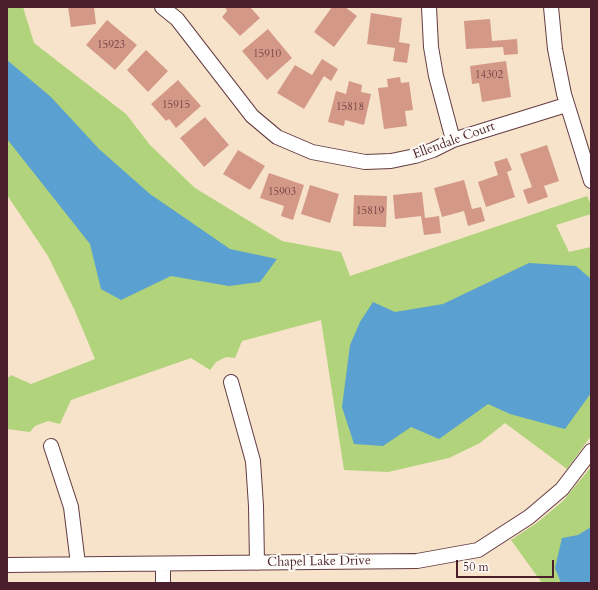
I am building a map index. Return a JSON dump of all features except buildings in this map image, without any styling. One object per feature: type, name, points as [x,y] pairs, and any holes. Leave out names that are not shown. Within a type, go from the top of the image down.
[{"type":"street","name":"Ellendale Court","points":[[162,7],[177,19],[252,116],[277,137],[312,152],[364,162],[391,161],[415,156],[433,150],[453,140],[566,105]]},
{"type":"street","points":[[429,7],[431,47],[436,76],[453,140]]},
{"type":"street","points":[[551,7],[556,50],[566,105],[591,181]]},
{"type":"street","points":[[231,382],[253,461],[256,506],[256,563]]},
{"type":"street","points":[[50,446],[71,507],[78,564]]},
{"type":"street","name":"Chapel Lake Drive","points":[[7,565],[417,561],[478,550],[529,518],[562,489],[591,451]]},
{"type":"street","points":[[163,564],[163,583]]},
{"type":"green space","points":[[7,7],[23,7],[34,43],[126,114],[150,145],[195,188],[282,241],[341,252],[350,276],[587,196],[591,205],[591,214],[556,225],[569,252],[591,247],[591,436],[567,469],[505,423],[480,443],[449,458],[388,472],[344,470],[321,320],[242,341],[235,358],[226,357],[216,362],[210,370],[191,358],[71,400],[60,424],[48,421],[35,426],[30,432],[7,429],[7,379],[11,375],[31,384],[95,359],[75,311],[48,256],[7,195]]},
{"type":"green space","points":[[591,467],[591,583],[542,583],[511,540],[538,522],[563,501]]},
{"type":"water","points":[[7,60],[51,97],[99,149],[150,194],[230,249],[277,259],[260,282],[229,286],[171,276],[121,300],[101,289],[90,244],[7,139]]},
{"type":"water","points":[[529,263],[576,266],[591,279],[591,393],[565,429],[510,414],[488,404],[439,439],[411,427],[383,446],[354,444],[342,407],[350,345],[360,322],[373,302],[395,312],[443,304]]},
{"type":"water","points":[[591,527],[591,583],[561,583],[555,568],[562,538],[578,535]]}]
